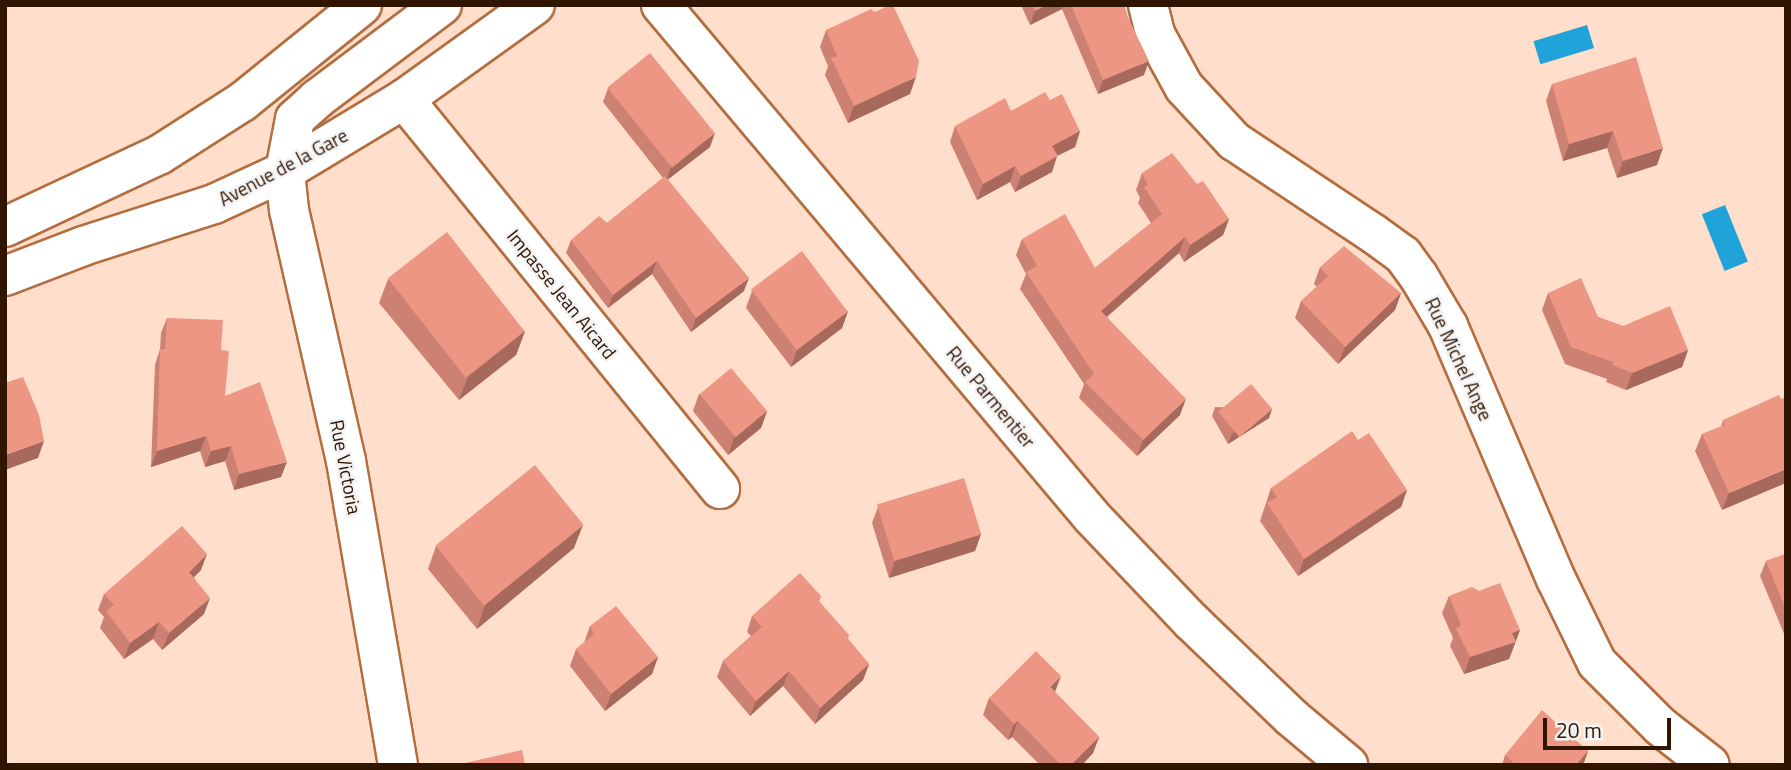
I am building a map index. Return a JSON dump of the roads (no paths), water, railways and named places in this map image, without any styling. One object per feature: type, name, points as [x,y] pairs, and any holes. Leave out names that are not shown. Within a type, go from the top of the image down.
[{"type":"street","points":[[5,227],[159,155],[242,102],[362,5]]},
{"type":"street","name":"Rue Victoria","points":[[398,765],[346,461],[289,210],[285,171],[295,119],[317,99],[442,5]]},
{"type":"street","name":"Rue Parmentier","points":[[661,5],[1092,517],[1191,621],[1291,718],[1348,765]]},
{"type":"street","name":"Rue Michel Ange","points":[[1147,5],[1156,36],[1184,87],[1234,141],[1374,234],[1403,256],[1419,277],[1448,326],[1556,579],[1597,663],[1660,726],[1710,765]]},
{"type":"street","name":"Avenue de la Gare","points":[[5,276],[83,246],[214,204],[285,171],[404,99],[522,11]]},
{"type":"street","name":"Impasse Jean Aicard","points":[[404,99],[720,489]]},
{"type":"water","points":[[1587,25],[1594,48],[1540,64],[1533,41]]},
{"type":"water","points":[[1725,205],[1748,262],[1725,271],[1702,214]]}]
